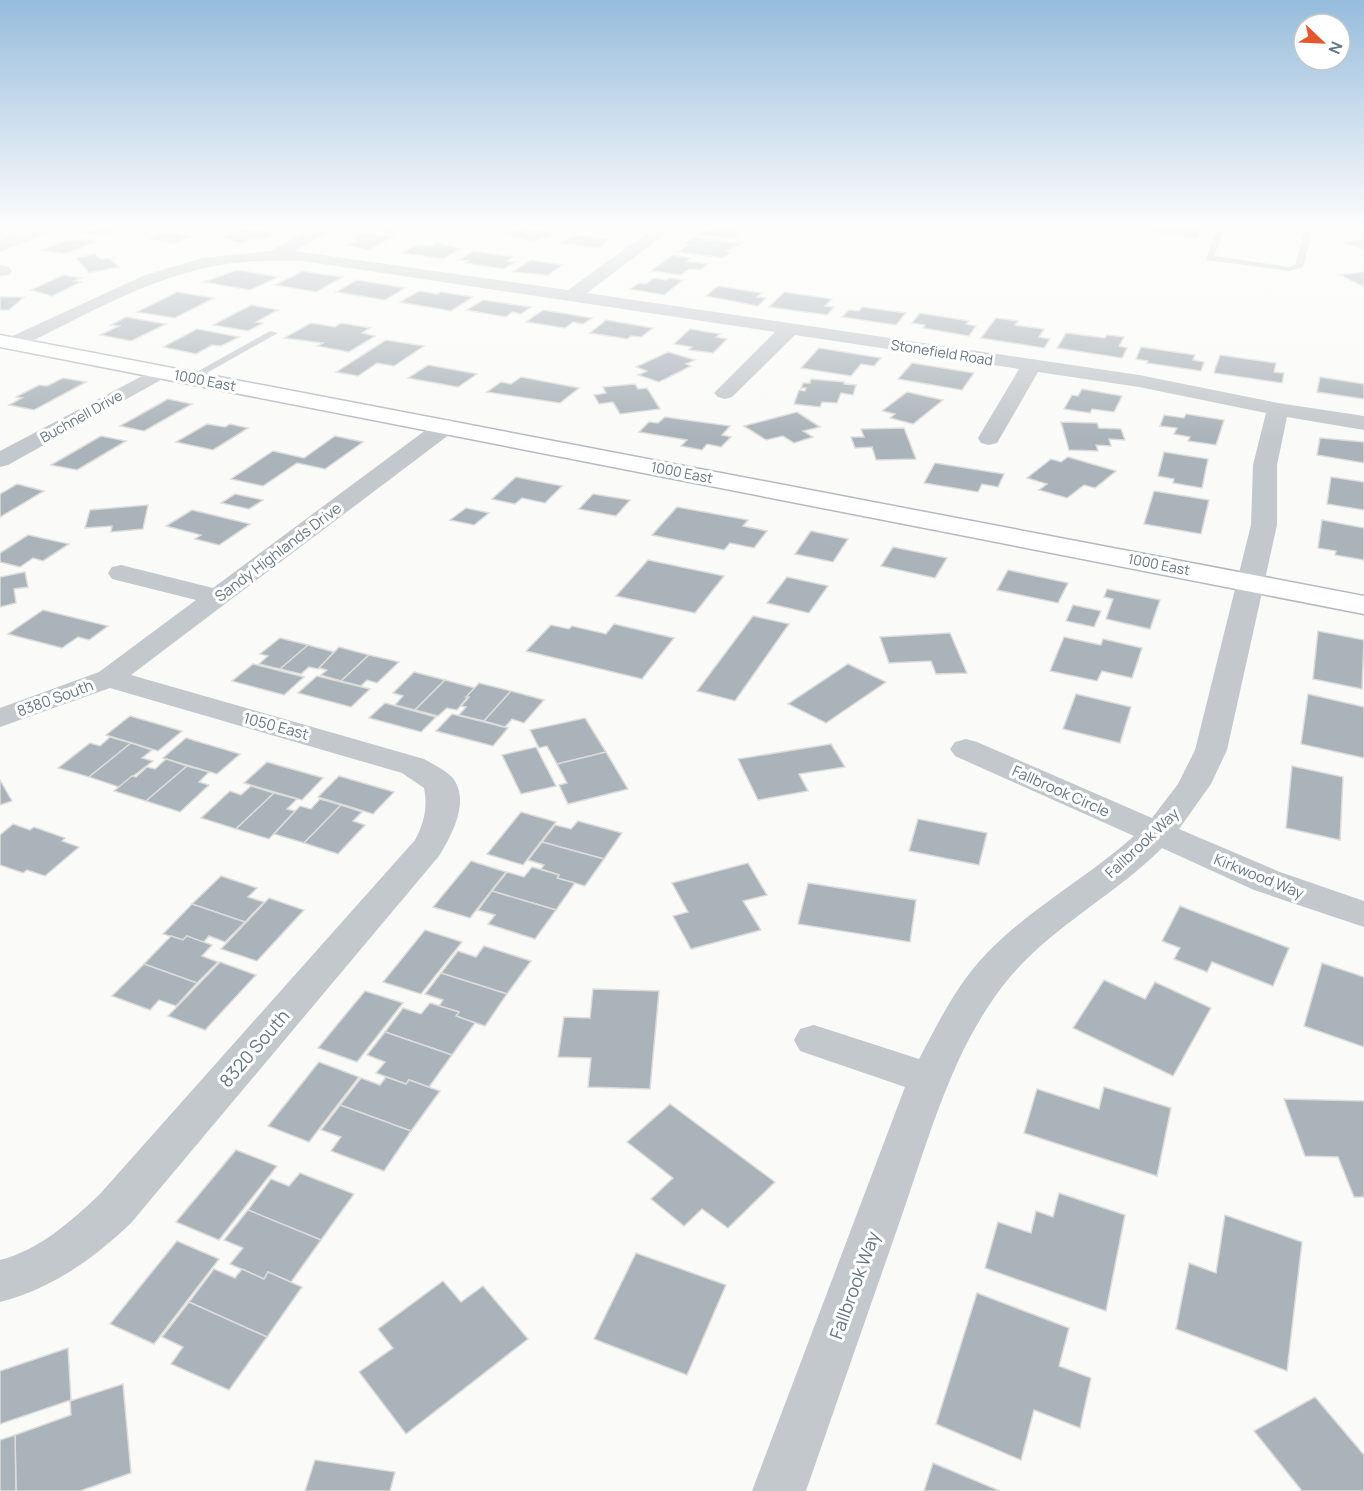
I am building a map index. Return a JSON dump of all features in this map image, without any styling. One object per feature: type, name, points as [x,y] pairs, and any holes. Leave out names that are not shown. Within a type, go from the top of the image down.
[{"type":"street","name":"Stonefield Road","points":[[4,344],[111,298]]},
{"type":"street","name":"Stonefield Road","points":[[574,298],[1139,381],[1278,409],[1364,423]]},
{"type":"street","points":[[725,393],[790,328]]},
{"type":"street","name":"1000 East","points":[[4,344],[447,426],[1364,605]]},
{"type":"street","points":[[989,438],[1032,365]]},
{"type":"street","name":"Buchnell Drive","points":[[0,460],[161,372]]},
{"type":"street","name":"Fallbrook Way","points":[[779,1491],[929,1079],[961,1018],[996,969],[1036,929],[1121,866],[1184,803],[1201,777],[1211,750],[1264,525],[1265,465],[1278,409]]},
{"type":"street","name":"Sandy Highlands Drive","points":[[109,678],[447,426]]},
{"type":"street","points":[[121,573],[218,597]]},
{"type":"street","name":"8380 South","points":[[0,718],[109,678]]},
{"type":"street","name":"1050 East","points":[[109,678],[397,759],[428,774],[439,783]]},
{"type":"street","name":"Fallbrook Circle","points":[[966,749],[1157,832]]},
{"type":"street","name":"8320 South","points":[[8,1279],[53,1259],[86,1236],[115,1209],[427,848],[439,829],[444,811],[439,783]]},
{"type":"street","name":"Kirkwood Way","points":[[1157,832],[1267,881],[1364,914]]},
{"type":"street","points":[[814,1040],[929,1079]]},
{"type":"lane","points":[[192,378],[273,333]]},
{"type":"building","points":[[0,298],[23,298],[9,310],[0,310]]},
{"type":"building","points":[[166,298],[214,298],[175,318],[137,312]]},
{"type":"building","points":[[370,298],[389,298],[385,300]]},
{"type":"building","points":[[408,298],[472,298],[451,311],[400,302]]},
{"type":"building","points":[[714,298],[766,298],[758,306]]},
{"type":"building","points":[[778,298],[822,298],[832,299],[825,306],[834,307],[827,315],[769,307]]},
{"type":"building","points":[[483,300],[531,307],[521,314],[512,312],[506,317],[466,310]]},
{"type":"building","points":[[251,305],[278,310],[256,322],[263,323],[248,331],[213,325]]},
{"type":"building","points":[[862,307],[906,313],[896,325],[842,317],[849,310],[859,311]]},
{"type":"building","points":[[543,310],[592,318],[583,324],[573,322],[565,328],[526,322]]},
{"type":"building","points":[[920,313],[969,321],[966,324],[976,326],[969,336],[923,328],[925,325],[912,323]]},
{"type":"building","points":[[126,317],[166,324],[131,341],[100,335],[119,326],[111,325]]},
{"type":"building","points":[[996,318],[1018,321],[1015,325],[1044,329],[1039,337],[1050,339],[1044,348],[981,338]]},
{"type":"building","points":[[606,320],[653,328],[641,337],[631,336],[627,339],[590,333]]},
{"type":"building","points":[[311,323],[335,327],[341,323],[370,328],[362,333],[375,336],[349,352],[317,346],[323,343],[284,338]]},
{"type":"building","points":[[197,329],[239,337],[221,346],[212,345],[196,354],[163,347]]},
{"type":"building","points":[[690,329],[720,334],[716,337],[727,339],[713,353],[689,350],[692,347],[674,344]]},
{"type":"building","points":[[1066,333],[1105,338],[1107,335],[1124,337],[1119,346],[1127,348],[1122,358],[1057,348]]},
{"type":"building","points":[[386,340],[424,346],[394,366],[377,363],[358,376],[336,372]]},
{"type":"building","points":[[1141,347],[1195,355],[1193,360],[1204,362],[1201,371],[1147,363],[1148,361],[1136,359]]},
{"type":"building","points":[[819,348],[881,358],[874,366],[861,364],[851,376],[801,368]]},
{"type":"building","points":[[668,352],[695,360],[686,364],[691,366],[659,382],[638,375],[647,371],[636,367]]},
{"type":"building","points":[[1220,355],[1276,363],[1274,372],[1284,373],[1282,383],[1214,373]]},
{"type":"building","points":[[912,363],[974,373],[962,390],[898,379]]},
{"type":"building","points":[[428,365],[477,374],[458,387],[408,378]]},
{"type":"building","points":[[521,377],[579,388],[560,403],[487,392],[501,382],[511,384]]},
{"type":"building","points":[[1320,377],[1364,384],[1364,399],[1317,392]]},
{"type":"building","points":[[63,378],[86,382],[34,410],[9,405],[22,398],[16,397],[39,385],[47,386]]},
{"type":"building","points":[[811,379],[856,385],[853,395],[841,393],[837,403],[822,402],[820,407],[794,404],[799,390],[805,391],[806,388],[801,388],[803,383],[810,383]]},
{"type":"building","points":[[635,384],[638,389],[647,388],[660,409],[620,414],[613,402],[599,404],[594,395],[606,393],[603,387]]},
{"type":"building","points":[[1082,389],[1122,396],[1114,412],[1092,409],[1090,413],[1064,409],[1072,395],[1078,396]]},
{"type":"building","points":[[907,392],[943,400],[913,424],[890,418],[895,414],[882,411]]},
{"type":"building","points":[[168,399],[192,404],[144,431],[120,426]]},
{"type":"building","points":[[797,412],[820,427],[803,431],[813,437],[794,443],[783,436],[766,440],[744,426]]},
{"type":"building","points":[[1186,414],[1224,420],[1216,445],[1188,441],[1190,437],[1174,434],[1177,428],[1160,426],[1164,415],[1184,418]]},
{"type":"building","points":[[665,417],[730,426],[722,435],[731,437],[721,447],[707,444],[702,450],[681,446],[687,440],[639,432],[649,422],[658,423]]},
{"type":"building","points":[[1061,422],[1097,423],[1099,428],[1121,429],[1125,440],[1109,439],[1111,446],[1096,445],[1098,451],[1069,450]]},
{"type":"building","points":[[207,424],[225,427],[230,424],[248,428],[213,450],[176,442]]},
{"type":"building","points":[[904,428],[916,459],[876,460],[872,447],[855,448],[851,437],[864,437],[861,429]]},
{"type":"building","points":[[101,436],[126,441],[77,470],[51,465]]},
{"type":"building","points":[[335,436],[363,442],[325,469],[297,463],[263,486],[231,479],[273,451],[304,458]]},
{"type":"building","points":[[1320,438],[1364,442],[1364,463],[1317,455]]},
{"type":"building","points":[[1164,452],[1208,459],[1202,488],[1173,483],[1174,479],[1158,476]]},
{"type":"building","points":[[1068,457],[1116,471],[1095,488],[1084,485],[1067,498],[1039,490],[1047,484],[1027,478],[1051,459],[1061,462]]},
{"type":"building","points":[[935,463],[1004,474],[998,487],[982,484],[978,492],[924,483]]},
{"type":"building","points":[[516,477],[562,486],[545,503],[522,498],[515,504],[492,499]]},
{"type":"building","points":[[1331,477],[1364,482],[1364,510],[1327,504]]},
{"type":"building","points":[[17,484],[44,491],[0,517],[0,494]]},
{"type":"building","points":[[1154,491],[1209,500],[1201,534],[1144,524]]},
{"type":"building","points":[[235,494],[263,500],[249,509],[221,503]]},
{"type":"building","points":[[593,494],[630,500],[616,516],[579,509]]},
{"type":"building","points":[[148,505],[143,529],[111,532],[112,526],[85,528],[90,510]]},
{"type":"building","points":[[677,507],[748,520],[743,526],[767,531],[754,548],[730,543],[724,550],[652,535]]},
{"type":"building","points":[[466,508],[489,513],[474,525],[450,520]]},
{"type":"building","points":[[192,510],[250,524],[219,545],[195,539],[201,535],[166,526]]},
{"type":"building","points":[[1322,520],[1364,528],[1364,560],[1335,555],[1336,551],[1318,548]]},
{"type":"building","points":[[811,531],[848,539],[833,562],[795,554]]},
{"type":"building","points":[[28,535],[69,544],[43,561],[33,558],[20,567],[0,562],[0,553]]},
{"type":"building","points":[[893,547],[947,558],[935,578],[881,566]]},
{"type":"building","points":[[648,560],[724,576],[695,613],[616,596]]},
{"type":"building","points":[[1008,570],[1068,583],[1058,603],[997,590]]},
{"type":"building","points":[[25,572],[28,587],[14,589],[16,603],[0,607],[0,577]]},
{"type":"building","points":[[787,577],[828,586],[809,613],[767,603]]},
{"type":"building","points":[[1107,589],[1160,600],[1150,629],[1106,619],[1113,599],[1104,597]]},
{"type":"building","points":[[1073,605],[1101,611],[1094,627],[1066,621]]},
{"type":"building","points":[[43,610],[108,626],[89,640],[78,637],[62,648],[8,634]]},
{"type":"building","points":[[753,616],[789,624],[735,701],[697,691]]},
{"type":"building","points":[[614,624],[674,638],[642,679],[526,651],[551,625],[569,629],[572,626],[606,634]]},
{"type":"building","points":[[1318,631],[1364,640],[1362,689],[1313,679]]},
{"type":"building","points":[[950,633],[967,673],[936,674],[931,661],[889,663],[880,637]]},
{"type":"building","points":[[1064,637],[1101,645],[1103,639],[1142,648],[1132,678],[1102,671],[1097,681],[1050,671]]},
{"type":"building","points":[[280,638],[308,645],[280,669],[259,664],[268,656],[260,654]]},
{"type":"building","points":[[308,645],[334,652],[318,669],[309,667],[301,674],[280,669]]},
{"type":"building","points":[[339,647],[369,655],[341,681],[321,675],[327,670],[319,668]]},
{"type":"building","points":[[369,655],[399,662],[377,683],[367,680],[361,686],[341,681]]},
{"type":"building","points":[[253,664],[304,677],[284,695],[232,681]]},
{"type":"building","points":[[848,664],[886,682],[826,723],[788,704]]},
{"type":"building","points":[[414,672],[445,680],[415,710],[395,705],[403,696],[393,693]]},
{"type":"building","points":[[317,676],[370,689],[351,707],[298,693]]},
{"type":"building","points":[[445,680],[475,688],[457,710],[447,708],[438,716],[415,710]]},
{"type":"building","points":[[479,683],[511,691],[484,721],[459,715],[466,707],[461,706],[469,697],[466,697]]},
{"type":"building","points":[[511,691],[544,700],[524,723],[512,719],[505,727],[484,721]]},
{"type":"building","points":[[1076,694],[1131,707],[1120,743],[1063,729]]},
{"type":"building","points":[[1308,694],[1364,707],[1364,758],[1301,744]]},
{"type":"building","points":[[385,703],[436,717],[421,732],[369,718]]},
{"type":"building","points":[[452,714],[508,728],[493,746],[436,731]]},
{"type":"building","points":[[130,716],[182,731],[158,751],[106,735]]},
{"type":"building","points":[[585,718],[606,752],[557,764],[547,746],[539,748],[530,730]]},
{"type":"building","points":[[110,737],[131,743],[89,777],[58,768],[90,743],[100,746]]},
{"type":"building","points":[[186,738],[240,754],[217,774],[163,758]]},
{"type":"building","points":[[131,743],[152,750],[142,758],[153,761],[119,787],[89,777]]},
{"type":"building","points":[[831,744],[845,767],[799,774],[808,791],[758,800],[738,759]]},
{"type":"building","points":[[536,747],[556,786],[521,794],[502,755]]},
{"type":"building","points":[[606,752],[628,789],[568,804],[559,785],[567,783],[557,764]]},
{"type":"building","points":[[166,759],[187,766],[146,801],[114,791],[132,776],[136,777],[147,767],[155,769]]},
{"type":"building","points":[[267,762],[323,778],[302,800],[244,783]]},
{"type":"building","points":[[187,766],[209,772],[199,782],[209,785],[180,812],[146,801]]},
{"type":"building","points":[[1292,766],[1343,777],[1340,840],[1286,828]]},
{"type":"building","points":[[339,776],[394,792],[373,814],[318,797]]},
{"type":"building","points":[[0,780],[12,801],[0,805]]},
{"type":"building","points":[[251,786],[274,793],[236,829],[201,818],[230,791],[241,795]]},
{"type":"building","points":[[274,793],[297,799],[287,809],[295,811],[269,839],[236,829]]},
{"type":"building","points":[[320,799],[341,805],[304,843],[274,834],[300,806],[311,809]]},
{"type":"building","points":[[341,805],[362,812],[353,821],[365,825],[338,854],[304,843]]},
{"type":"building","points":[[521,812],[556,822],[523,865],[487,854]]},
{"type":"building","points":[[918,819],[987,833],[979,865],[909,851]]},
{"type":"building","points":[[578,821],[622,833],[604,859],[542,842],[555,825],[571,829]]},
{"type":"building","points":[[13,824],[30,830],[34,827],[65,838],[62,841],[79,847],[45,876],[27,870],[23,873],[0,865],[0,835]]},
{"type":"building","points":[[542,842],[604,859],[585,886],[557,878],[559,875],[541,869],[544,865],[528,860]]},
{"type":"building","points":[[471,861],[506,872],[470,918],[433,907]]},
{"type":"building","points":[[748,863],[767,895],[743,901],[761,930],[691,949],[673,916],[688,912],[672,883]]},
{"type":"building","points":[[532,867],[559,875],[557,878],[575,883],[556,910],[492,891],[507,872],[524,877]]},
{"type":"building","points":[[221,876],[257,888],[248,897],[264,902],[245,922],[192,904]]},
{"type":"building","points":[[808,883],[916,900],[910,942],[798,924]]},
{"type":"building","points":[[492,891],[556,910],[535,939],[488,924],[495,915],[478,910]]},
{"type":"building","points":[[269,898],[304,910],[257,961],[221,949]]},
{"type":"building","points":[[192,904],[245,922],[225,942],[209,936],[203,943],[187,936],[183,940],[163,934]]},
{"type":"building","points":[[1180,906],[1289,948],[1273,986],[1212,962],[1207,972],[1174,959],[1180,948],[1162,941]]},
{"type":"building","points":[[425,930],[462,942],[421,994],[383,982]]},
{"type":"building","points":[[171,936],[183,940],[187,936],[212,945],[202,956],[218,962],[197,983],[144,964]]},
{"type":"building","points":[[484,946],[531,961],[507,994],[441,973],[458,951],[476,957]]},
{"type":"building","points":[[220,962],[256,975],[205,1030],[168,1016]]},
{"type":"building","points":[[1322,963],[1364,977],[1364,1047],[1304,1026]]},
{"type":"building","points":[[144,964],[197,983],[176,1006],[159,1000],[150,1010],[112,996]]},
{"type":"building","points":[[441,973],[507,994],[485,1026],[456,1016],[459,1012],[439,1006],[443,1000],[425,994]]},
{"type":"building","points":[[1104,980],[1145,999],[1155,982],[1211,1008],[1173,1076],[1073,1028]]},
{"type":"building","points":[[593,989],[659,991],[650,1089],[588,1087],[591,1058],[558,1057],[564,1017],[590,1018]]},
{"type":"building","points":[[365,991],[403,1003],[357,1062],[318,1048]]},
{"type":"building","points":[[430,1003],[459,1012],[456,1016],[475,1023],[452,1055],[385,1032],[403,1008],[421,1014]]},
{"type":"building","points":[[385,1032],[452,1055],[429,1087],[409,1080],[406,1084],[376,1073],[385,1062],[367,1055]]},
{"type":"building","points":[[319,1062],[359,1077],[309,1142],[268,1126]]},
{"type":"building","points":[[386,1077],[406,1084],[409,1080],[440,1091],[411,1131],[340,1105],[361,1078],[380,1085]]},
{"type":"building","points":[[1104,1087],[1171,1108],[1157,1176],[1024,1133],[1037,1089],[1099,1109]]},
{"type":"building","points":[[1284,1099],[1364,1101],[1364,1197],[1354,1197],[1338,1157],[1305,1156]]},
{"type":"building","points":[[670,1104],[775,1182],[728,1228],[702,1209],[684,1226],[651,1199],[673,1178],[627,1142]]},
{"type":"building","points":[[340,1105],[411,1131],[384,1171],[331,1151],[341,1137],[321,1130]]},
{"type":"building","points":[[236,1150],[277,1166],[219,1240],[176,1222]]},
{"type":"building","points":[[300,1173],[354,1194],[321,1240],[248,1210],[271,1179],[289,1186]]},
{"type":"building","points":[[1059,1193],[1125,1215],[1106,1311],[985,1268],[998,1222],[1031,1233],[1036,1211],[1053,1217]]},
{"type":"building","points":[[248,1210],[321,1240],[291,1282],[268,1272],[264,1279],[230,1264],[243,1248],[224,1240]]},
{"type":"building","points":[[1225,1215],[1302,1242],[1287,1371],[1176,1329],[1189,1263],[1216,1273]]},
{"type":"building","points":[[177,1241],[219,1259],[154,1344],[110,1324]]},
{"type":"building","points":[[636,1253],[726,1285],[687,1375],[594,1339]]},
{"type":"building","points":[[214,1269],[235,1278],[242,1269],[264,1279],[268,1272],[302,1287],[267,1337],[189,1302]]},
{"type":"building","points":[[443,1281],[461,1302],[483,1286],[528,1339],[406,1434],[359,1372],[393,1348],[378,1329]]},
{"type":"building","points":[[977,1293],[1069,1328],[1059,1366],[1091,1378],[1080,1428],[1034,1410],[1021,1460],[936,1424]]},
{"type":"building","points":[[189,1302],[267,1337],[229,1390],[171,1364],[183,1347],[162,1337]]},
{"type":"building","points":[[68,1348],[71,1400],[0,1424],[0,1371]]},
{"type":"building","points":[[123,1384],[131,1473],[80,1491],[16,1491],[15,1435],[71,1415],[70,1401]]},
{"type":"building","points":[[1315,1397],[1364,1455],[1364,1491],[1302,1491],[1254,1431]]},
{"type":"building","points":[[15,1435],[16,1491],[0,1491],[0,1440]]},
{"type":"building","points":[[315,1460],[395,1472],[390,1491],[305,1491]]},
{"type":"building","points":[[933,1463],[1000,1491],[924,1491]]}]
